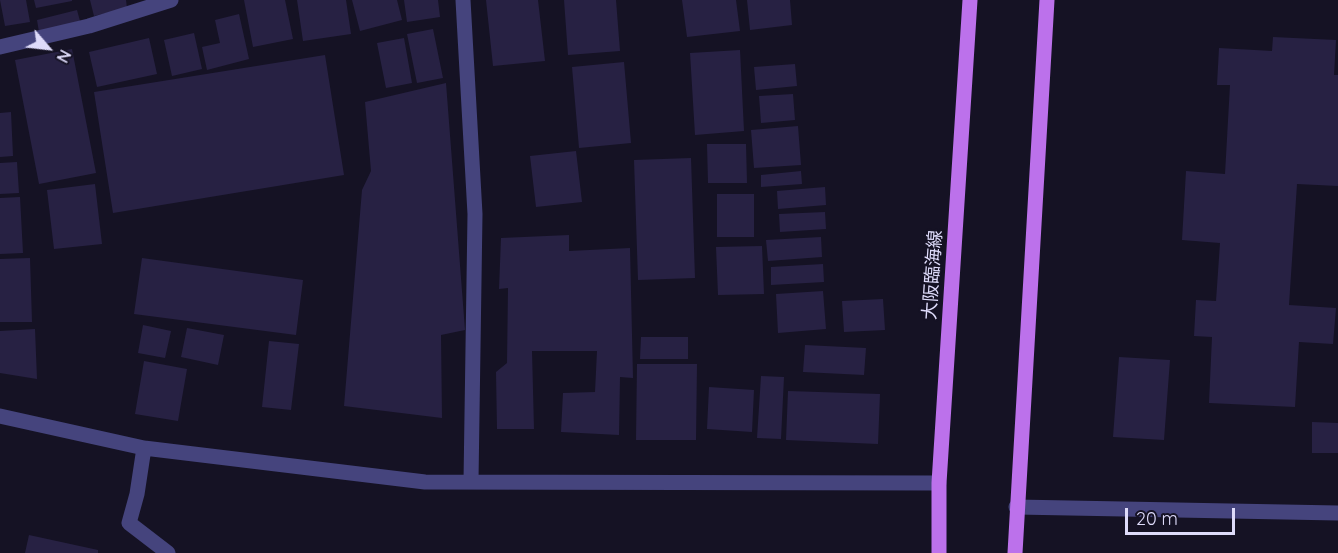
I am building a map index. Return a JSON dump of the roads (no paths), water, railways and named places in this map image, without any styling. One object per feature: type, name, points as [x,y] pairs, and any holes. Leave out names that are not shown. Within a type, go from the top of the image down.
[{"type":"main road","name":"大阪臨海線","points":[[939,553],[939,483],[970,0]]},
{"type":"main road","points":[[1015,553],[1047,0]]},
{"type":"street","points":[[0,47],[89,26],[171,0]]},
{"type":"street","points":[[464,0],[475,214],[471,482]]},
{"type":"street","points":[[0,416],[144,448],[425,482],[939,483]]},
{"type":"street","points":[[144,448],[137,494],[129,523],[168,553]]},
{"type":"street","points":[[1016,507],[1338,513]]}]
